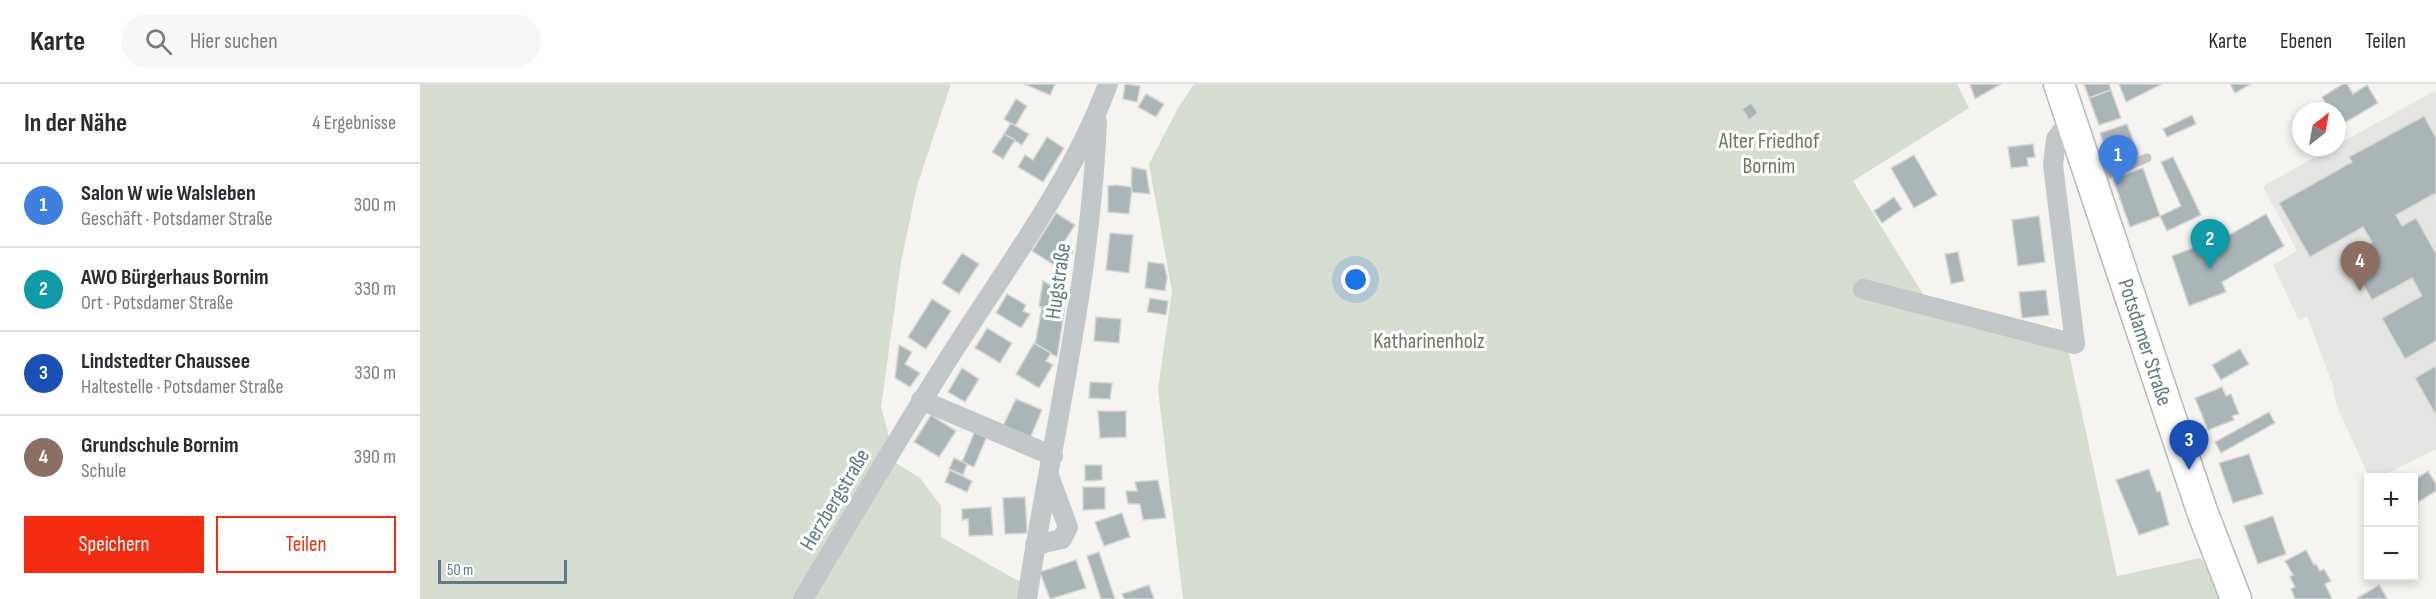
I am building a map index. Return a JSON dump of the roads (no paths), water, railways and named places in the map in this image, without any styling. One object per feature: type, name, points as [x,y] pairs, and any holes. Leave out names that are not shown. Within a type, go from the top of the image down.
[{"type":"main road","name":"Potsdamer Straße","points":[[2059,84],[2202,511],[2236,599]]},
{"type":"street","name":"Hugstraße","points":[[907,424],[1076,154],[1098,112],[1108,84]]},
{"type":"street","name":"Hugstraße","points":[[1027,599],[1081,283],[1096,164],[1098,112]]},
{"type":"street","points":[[1863,289],[2075,344],[2053,165],[2056,139],[2071,119]]},
{"type":"street","points":[[921,400],[1053,456]]},
{"type":"street","name":"Herzbergstraße","points":[[803,599],[907,424]]},
{"type":"street","points":[[1035,545],[1062,539],[1068,527],[1049,476]]},
{"type":"lane","points":[[2092,180],[2147,158]]},
{"type":"place","name":"Salon W wie Walsleben","points":[[2118,185]]},
{"type":"place","name":"AWO Bürgerhaus Bornim","points":[[2210,269]]},
{"type":"place","name":"Grundschule Bornim","points":[[2360,291]]},
{"type":"place","name":"Lindstedter Chaussee","points":[[2189,470]]},
{"type":"park label","name":"Alter Friedhof Bornim","points":[[1769,152]]},
{"type":"park label","name":"Katharinenholz","points":[[1429,340]]}]
